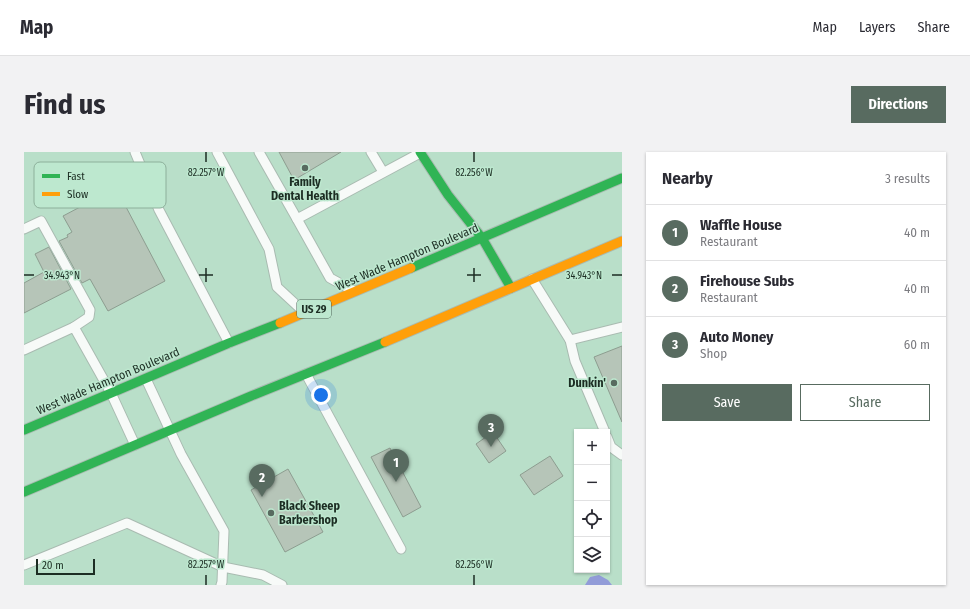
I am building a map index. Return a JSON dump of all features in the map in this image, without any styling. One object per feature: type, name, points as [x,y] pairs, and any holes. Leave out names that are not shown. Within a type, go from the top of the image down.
[{"type":"main road","points":[[420,152],[448,195],[482,238],[511,288]]},
{"type":"main road","name":"West Wade Hampton Boulevard","points":[[24,430],[229,343],[355,292],[622,178]]},
{"type":"main road","points":[[24,492],[622,241]]},
{"type":"lane","points":[[135,152],[139,162]]},
{"type":"lane","points":[[216,152],[269,249],[277,287],[305,313]]},
{"type":"lane","points":[[259,152],[330,278],[355,292]]},
{"type":"lane","points":[[370,152],[383,172]]},
{"type":"lane","points":[[297,219],[420,152]]},
{"type":"lane","points":[[159,208],[229,343]]},
{"type":"lane","points":[[24,229],[41,221],[90,310],[89,317],[74,327],[24,350]]},
{"type":"lane","points":[[532,279],[570,340],[575,361],[604,429]]},
{"type":"lane","points":[[74,327],[111,394],[135,445]]},
{"type":"lane","points":[[570,340],[622,327]]},
{"type":"lane","points":[[306,374],[401,549]]},
{"type":"lane","points":[[146,378],[181,454],[224,531],[221,585]]},
{"type":"lane","points":[[610,444],[611,447],[622,455]]},
{"type":"lane","points":[[24,565],[127,523],[223,567],[263,574],[282,585]]},
{"type":"shaded area","points":[[24,152],[622,152],[622,585],[24,585]]},
{"type":"water","points":[[599,575],[608,580],[612,585],[585,585],[590,577]]},
{"type":"building","name":"Family Dental Health","points":[[279,152],[341,152],[294,180]]},
{"type":"building","points":[[78,208],[127,208],[165,281],[108,311],[90,279],[82,283],[59,241],[68,237],[67,235],[72,232],[63,216]]},
{"type":"building","points":[[49,247],[71,289],[24,313],[24,283],[44,272],[35,254]]},
{"type":"building","name":"Dunkin'","points":[[622,346],[622,422],[594,357]]},
{"type":"building","points":[[493,432],[506,451],[489,463],[476,444]]},
{"type":"building","points":[[390,448],[421,507],[403,517],[371,457]]},
{"type":"building","points":[[550,456],[563,476],[534,495],[520,475]]},
{"type":"building","points":[[288,469],[323,532],[285,552],[251,490]]},
{"type":"traffic: fast","points":[[420,152],[448,195],[482,238],[511,288]]},
{"type":"traffic: fast","points":[[411,268],[622,178]]},
{"type":"traffic: fast","points":[[24,430],[229,343],[280,323]]},
{"type":"traffic: fast","points":[[24,492],[251,396],[385,342]]},
{"type":"traffic: slow","points":[[385,342],[622,241]]},
{"type":"traffic: slow","points":[[280,323],[411,268]]},
{"type":"place","name":"Family Dental Health","points":[[305,168]]},
{"type":"place","name":"Dunkin'","points":[[614,383]]},
{"type":"place","name":"Auto Money","points":[[491,447]]},
{"type":"place","name":"Waffle House","points":[[396,482]]},
{"type":"place","name":"Firehouse Subs","points":[[262,497]]},
{"type":"place","name":"Black Sheep Barbershop","points":[[271,513]]}]
